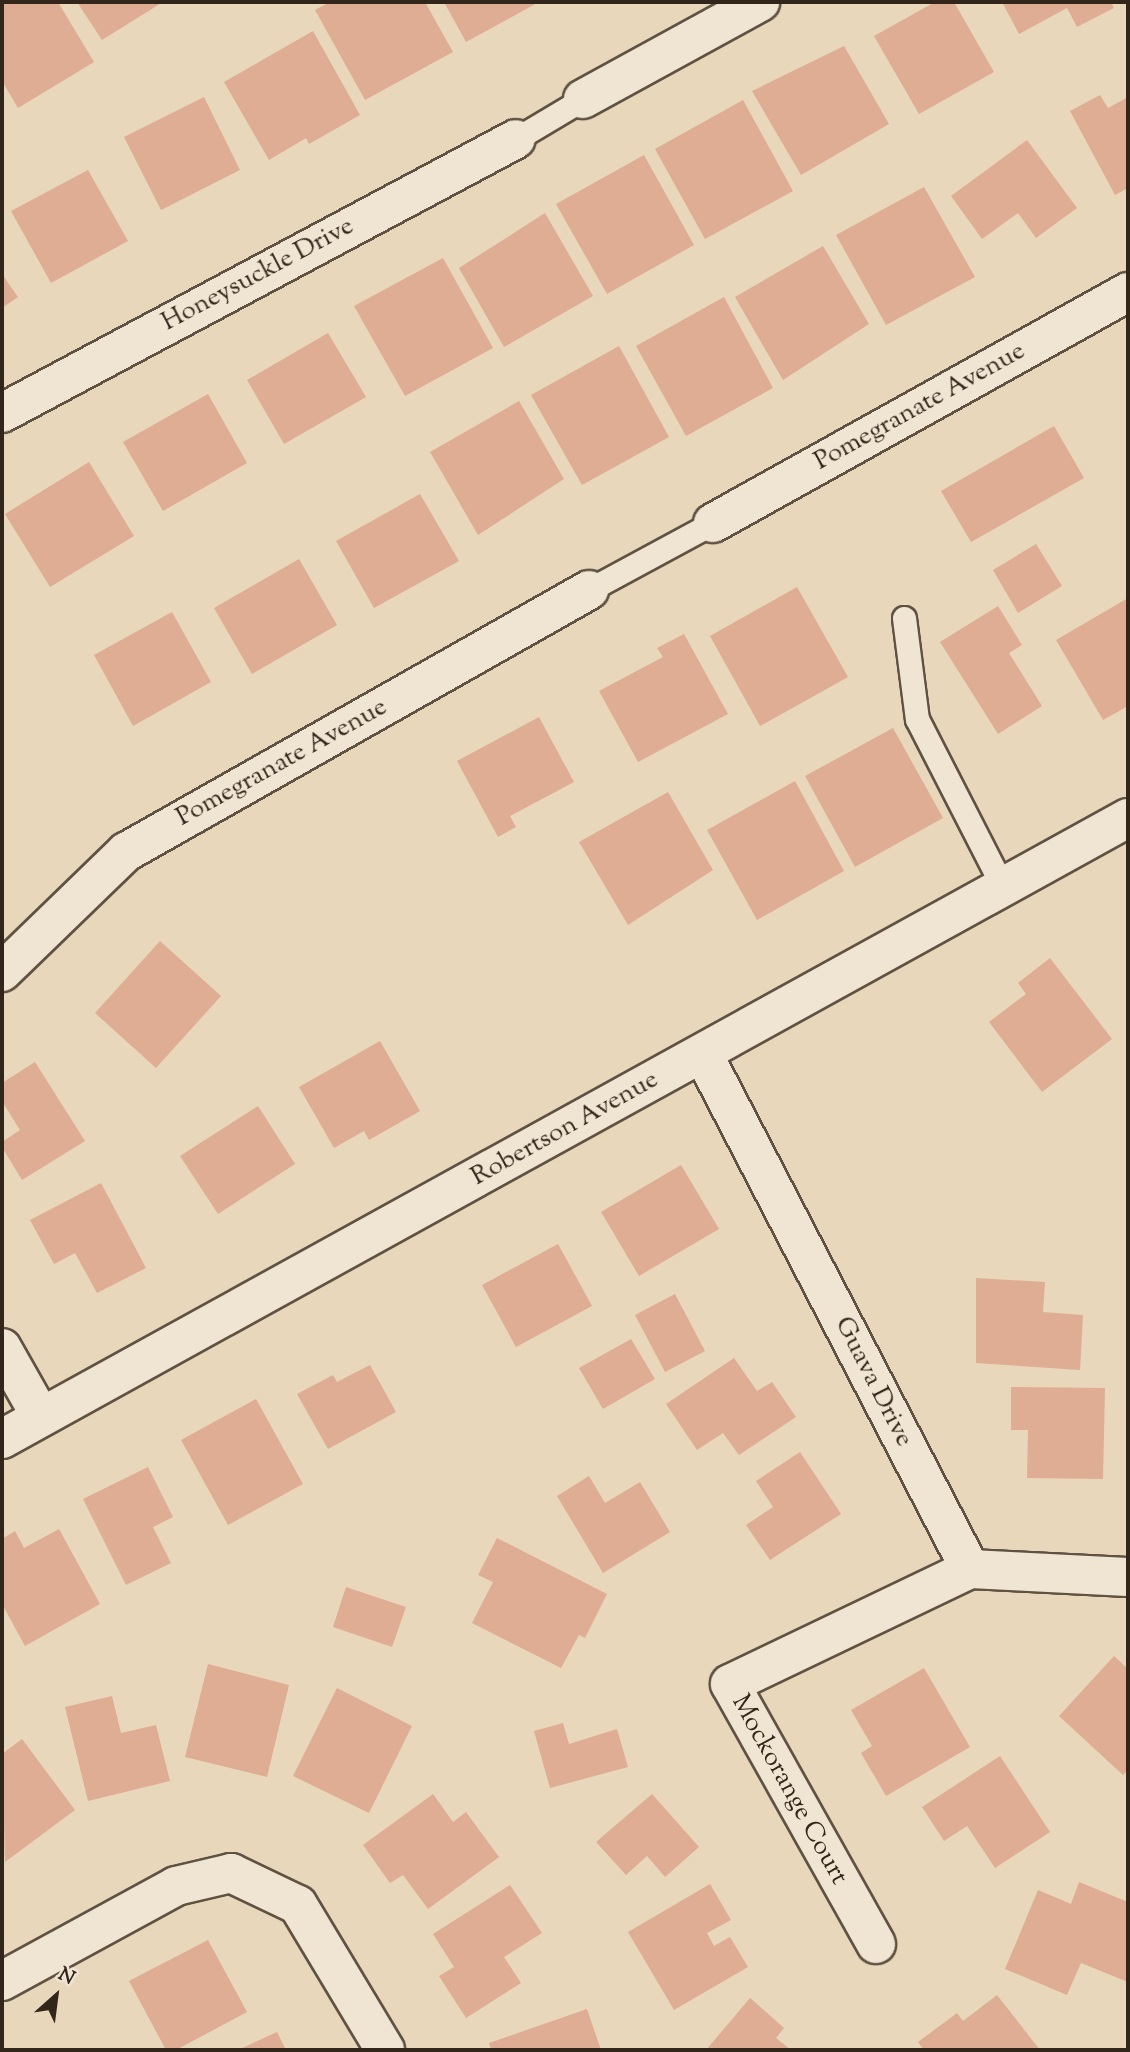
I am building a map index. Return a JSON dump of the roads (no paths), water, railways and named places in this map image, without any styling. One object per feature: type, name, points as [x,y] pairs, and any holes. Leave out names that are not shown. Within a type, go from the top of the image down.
[{"type":"street","points":[[583,99],[760,2]]},
{"type":"street","name":"Honeysuckle Drive","points":[[2,413],[516,139]]},
{"type":"street","name":"Pomegranate Avenue","points":[[713,523],[1128,292]]},
{"type":"street","name":"Pomegranate Avenue","points":[[2,972],[126,852],[589,590]]},
{"type":"street","name":"Robertson Avenue","points":[[2,1440],[1128,818]]},
{"type":"street","name":"Guava Drive","points":[[702,1054],[970,1569]]},
{"type":"street","points":[[2,1348],[41,1418]]},
{"type":"street","points":[[970,1569],[1128,1577]]},
{"type":"street","name":"Mockorange Court","points":[[876,1944],[730,1684],[970,1569]]},
{"type":"street","points":[[2,1981],[176,1886],[232,1873],[298,1905],[385,2050]]},
{"type":"lane","points":[[516,139],[583,99]]},
{"type":"lane","points":[[589,590],[713,523]]},
{"type":"lane","points":[[904,618],[917,719],[1003,887]]}]
